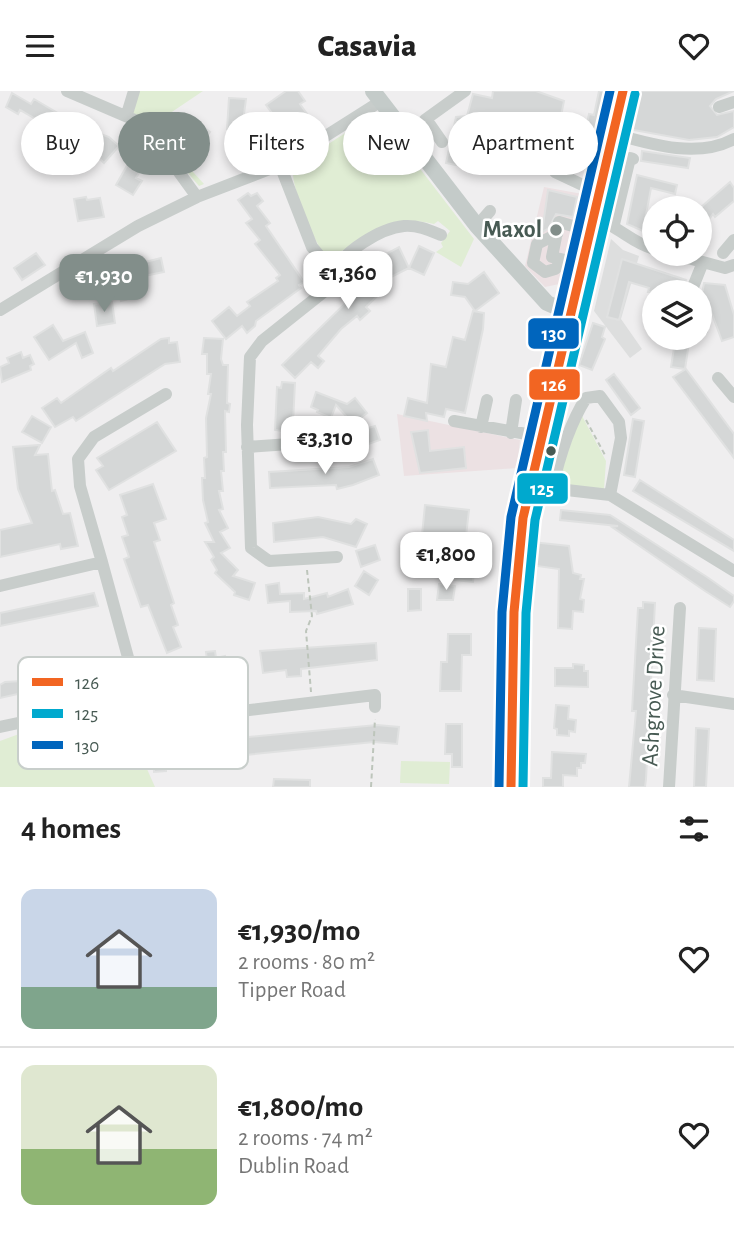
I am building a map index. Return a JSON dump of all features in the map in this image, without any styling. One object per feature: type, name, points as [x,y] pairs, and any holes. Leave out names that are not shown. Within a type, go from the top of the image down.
[{"type":"main road","points":[[511,787],[514,599],[523,518],[611,133],[623,91]]},
{"type":"main road","points":[[377,96],[390,112]]},
{"type":"main road","points":[[434,169],[477,226],[547,303],[570,313]]},
{"type":"street","points":[[67,91],[122,112]]},
{"type":"street","points":[[128,112],[134,91]]},
{"type":"street","points":[[434,113],[465,91]]},
{"type":"street","points":[[329,130],[377,96]]},
{"type":"street","points":[[719,107],[734,102]]},
{"type":"street","points":[[434,130],[443,142]]},
{"type":"street","points":[[611,133],[696,151],[719,147],[734,139]]},
{"type":"street","points":[[614,224],[630,158],[634,159]]},
{"type":"street","points":[[181,175],[197,197]]},
{"type":"street","points":[[0,310],[138,226],[197,197],[254,175]]},
{"type":"street","points":[[284,175],[312,247],[334,273]]},
{"type":"street","points":[[561,175],[589,188],[599,186]]},
{"type":"street","points":[[477,226],[490,211]]},
{"type":"street","points":[[582,264],[552,257],[559,222],[614,224],[634,243],[642,245]]},
{"type":"street","points":[[337,557],[269,561],[251,548],[247,447],[250,357],[261,341],[326,290],[339,261],[384,232],[402,226],[421,226],[441,235]]},
{"type":"street","points":[[557,234],[537,244],[533,263],[545,272],[555,269],[565,260]]},
{"type":"street","points":[[723,253],[734,240]]},
{"type":"street","points":[[712,264],[725,268],[734,265]]},
{"type":"street","points":[[718,378],[734,397]]},
{"type":"street","points":[[129,657],[80,486],[78,459],[94,437],[166,394]]},
{"type":"street","points":[[552,489],[559,458],[580,408],[586,398],[600,396],[618,422],[621,438],[610,495]]},
{"type":"street","points":[[481,427],[486,400]]},
{"type":"street","points":[[511,433],[516,400]]},
{"type":"street","points":[[454,421],[542,437]]},
{"type":"street","points":[[247,447],[332,441]]},
{"type":"street","points":[[532,486],[610,495],[734,571]]},
{"type":"street","points":[[0,586],[102,562]]},
{"type":"street","name":"Ashgrove Drive","points":[[669,787],[680,608]]},
{"type":"street","points":[[248,710],[375,695],[375,707]]},
{"type":"street","points":[[673,695],[734,704]]},
{"type":"street","points":[[0,727],[18,723]]},
{"type":"path","points":[[580,408],[615,475]]},
{"type":"path","points":[[306,559],[312,616],[306,631],[311,702]]},
{"type":"path","points":[[371,787],[375,707]]},
{"type":"shaded area","points":[[544,187],[588,195],[580,212],[571,278],[564,283],[545,287],[525,266]]},
{"type":"shaded area","points":[[611,239],[623,250],[639,256],[621,319],[642,349],[630,358],[594,311]]},
{"type":"shaded area","points":[[397,414],[520,440],[517,468],[404,476]]},
{"type":"green space","points":[[138,91],[203,91],[172,112],[130,112]]},
{"type":"green space","points":[[343,134],[343,175],[425,175],[474,239],[461,267],[436,252],[443,247],[441,243],[450,231],[438,221],[434,224],[397,222],[384,226],[353,245],[325,256],[303,212],[293,175],[329,175],[329,144]]},
{"type":"green space","points":[[190,175],[196,175],[204,184],[199,186]]},
{"type":"green space","points":[[581,414],[606,461],[604,489],[562,485],[558,481]]},
{"type":"green space","points":[[18,734],[18,769],[147,769],[155,787],[0,787],[0,741]]},
{"type":"green space","points":[[401,761],[450,762],[449,784],[400,783]]},
{"type":"building","points":[[286,91],[298,91],[305,101],[300,104],[306,112],[271,112],[266,105]]},
{"type":"building","points":[[493,91],[536,91],[564,101],[562,112],[468,112],[473,94],[492,98]]},
{"type":"building","points":[[599,91],[612,91],[598,150],[598,112],[595,112]]},
{"type":"building","points":[[636,91],[734,91],[716,99],[710,106],[717,115],[734,111],[734,127],[717,137],[689,140],[628,129]]},
{"type":"building","points":[[12,93],[31,104],[34,99],[56,112],[20,110],[18,114],[6,107]]},
{"type":"building","points":[[229,98],[246,99],[244,112],[228,112]]},
{"type":"building","points":[[104,135],[118,147],[104,163]]},
{"type":"building","points":[[642,151],[690,158],[688,168],[641,161]]},
{"type":"building","points":[[122,175],[138,175],[136,178],[142,181],[133,195],[116,185]]},
{"type":"building","points":[[637,175],[677,185],[675,194],[651,188],[650,196],[642,196],[642,231],[627,224]]},
{"type":"building","points":[[730,182],[734,188],[734,201],[715,217],[712,215],[712,198]]},
{"type":"building","points":[[548,190],[577,197],[573,217],[556,214],[549,228],[542,232]]},
{"type":"building","points":[[248,193],[251,196],[257,193],[263,201],[257,206],[270,223],[266,226],[304,282],[299,285],[301,288],[256,321],[255,326],[247,333],[242,326],[226,339],[212,321],[229,307],[237,316],[250,306],[247,302],[278,281],[276,278],[280,275],[255,244],[260,240],[246,223],[252,219],[238,200]]},
{"type":"building","points":[[86,197],[87,200],[100,198],[104,217],[78,221],[74,199]]},
{"type":"building","points":[[419,246],[434,253],[424,275],[409,268]]},
{"type":"building","points":[[399,247],[409,268],[387,279],[391,283],[366,307],[370,311],[360,320],[357,316],[341,329],[318,356],[324,361],[318,368],[311,362],[295,378],[282,365],[358,291],[355,287],[384,255]]},
{"type":"building","points":[[36,253],[45,265],[22,280],[14,268]]},
{"type":"building","points":[[161,258],[164,272],[144,276],[141,263]]},
{"type":"building","points":[[622,259],[686,280],[642,280],[642,286],[629,282],[619,320],[607,317]]},
{"type":"building","points":[[484,272],[499,293],[475,311],[465,297],[451,295],[453,282],[468,284]]},
{"type":"building","points":[[126,278],[132,298],[121,301],[115,281]]},
{"type":"building","points":[[712,284],[725,285],[734,315],[734,337],[722,341],[712,314]]},
{"type":"building","points":[[112,302],[115,323],[97,326],[94,304]]},
{"type":"building","points":[[473,311],[484,313],[483,329],[465,413],[446,409],[444,417],[426,413],[427,421],[404,416],[408,398],[427,403],[431,364],[446,367],[453,337],[465,340]]},
{"type":"building","points":[[593,323],[605,327],[602,337],[605,339],[592,370],[579,365]]},
{"type":"building","points":[[53,325],[63,341],[85,332],[93,353],[82,358],[76,343],[49,360],[34,337]]},
{"type":"building","points":[[169,338],[169,343],[177,342],[180,362],[165,364],[76,421],[73,417],[55,427],[42,408],[57,398],[61,403],[111,368],[113,371],[161,339]]},
{"type":"building","points":[[204,338],[223,339],[221,359],[223,365],[228,365],[227,403],[230,404],[229,412],[225,411],[226,452],[223,452],[224,471],[221,471],[223,491],[219,491],[223,509],[219,510],[228,528],[220,532],[230,548],[221,553],[238,570],[233,576],[255,583],[249,600],[234,595],[235,592],[215,573],[217,570],[211,560],[214,557],[205,542],[214,542],[205,523],[208,522],[203,500],[202,478],[205,478],[204,458],[207,457],[206,418],[211,394],[208,394],[211,374],[207,374],[207,354],[202,354]]},
{"type":"building","points":[[674,350],[688,350],[685,369],[671,367]]},
{"type":"building","points":[[21,352],[23,358],[30,355],[34,364],[30,366],[31,370],[2,382],[0,367],[9,363],[7,358]]},
{"type":"building","points":[[686,369],[734,434],[734,458],[673,377]]},
{"type":"building","points":[[614,374],[640,408],[631,415],[606,380]]},
{"type":"building","points":[[282,382],[295,383],[293,423],[289,432],[275,430],[277,387],[281,388]]},
{"type":"building","points":[[316,392],[347,404],[355,398],[367,413],[353,424],[336,405],[331,418],[311,407]]},
{"type":"building","points":[[32,416],[51,427],[42,443],[22,432]]},
{"type":"building","points":[[633,419],[644,421],[635,477],[624,475]]},
{"type":"building","points":[[157,422],[176,451],[109,490],[96,470],[103,466],[97,458]]},
{"type":"building","points":[[375,426],[380,440],[360,447],[355,432]]},
{"type":"building","points":[[428,430],[430,451],[464,447],[466,468],[420,473],[411,432]]},
{"type":"building","points":[[40,445],[35,455],[48,454],[52,491],[55,490],[63,514],[70,513],[78,546],[61,549],[60,544],[0,557],[0,530],[32,523],[18,489],[13,447]]},
{"type":"building","points":[[373,459],[379,475],[353,485],[337,489],[336,485],[270,488],[269,472],[349,467]]},
{"type":"building","points":[[640,480],[734,540],[734,551],[633,491]]},
{"type":"building","points":[[153,484],[166,519],[154,523],[160,540],[154,542],[174,603],[171,605],[178,625],[173,627],[181,647],[167,653],[148,605],[141,607],[124,559],[129,557],[122,537],[128,535],[122,517],[127,515],[120,495]]},
{"type":"building","points":[[425,505],[469,510],[464,554],[476,556],[473,582],[455,580],[456,569],[419,565]]},
{"type":"building","points":[[561,510],[610,515],[707,577],[734,596],[734,601],[730,607],[705,591],[612,527],[618,526],[560,520]]},
{"type":"building","points":[[318,517],[351,524],[356,519],[367,524],[356,547],[323,537],[274,542],[273,523]]},
{"type":"building","points":[[532,542],[569,546],[573,573],[584,579],[580,599],[584,600],[583,612],[573,611],[572,629],[558,628],[559,569],[530,565]]},
{"type":"building","points":[[375,545],[380,560],[361,567],[356,551]]},
{"type":"building","points":[[364,571],[378,580],[369,595],[355,586]]},
{"type":"building","points":[[279,583],[280,594],[304,593],[304,599],[327,593],[328,597],[348,589],[353,604],[317,614],[316,611],[290,612],[290,601],[268,603],[266,585]]},
{"type":"building","points":[[439,584],[455,586],[453,600],[437,600]]},
{"type":"building","points":[[408,589],[421,589],[421,610],[408,611]]},
{"type":"building","points":[[94,593],[98,606],[0,626],[0,613]]},
{"type":"building","points":[[643,602],[655,603],[646,779],[645,787],[629,787],[636,711],[632,711],[638,608],[643,608]]},
{"type":"building","points":[[699,628],[716,629],[714,681],[697,680]]},
{"type":"building","points":[[448,634],[471,634],[471,655],[462,655],[461,691],[440,691],[441,662],[447,662]]},
{"type":"building","points":[[376,643],[377,660],[301,669],[301,676],[287,677],[286,670],[263,673],[260,651]]},
{"type":"building","points":[[215,651],[216,657],[207,657],[206,652]]},
{"type":"building","points":[[573,664],[584,665],[584,671],[588,671],[588,687],[555,686],[555,668],[573,668]]},
{"type":"building","points":[[18,681],[18,694],[0,698],[0,685]]},
{"type":"building","points":[[556,705],[569,706],[568,719],[576,720],[575,732],[569,731],[569,736],[557,735],[557,729],[554,728]]},
{"type":"building","points":[[446,724],[462,724],[462,767],[452,767],[452,754],[445,754]]},
{"type":"building","points":[[377,725],[399,727],[397,744],[374,742],[248,755],[248,737]]},
{"type":"building","points":[[696,728],[709,729],[706,787],[694,787]]},
{"type":"building","points":[[552,752],[586,754],[585,763],[581,763],[581,768],[577,768],[577,776],[563,775],[563,787],[543,787],[543,778],[551,778]]},
{"type":"building","points":[[274,779],[310,780],[310,787],[273,787]]},
{"type":"transit line","name":"130","points":[[499,787],[502,612],[511,517],[610,91]]},
{"type":"transit line","name":"126","points":[[511,787],[514,612],[523,518],[623,91]]},
{"type":"transit line","name":"125","points":[[523,787],[526,613],[535,520],[635,94]]},
{"type":"place","name":"Maxol","points":[[556,230]]}]
